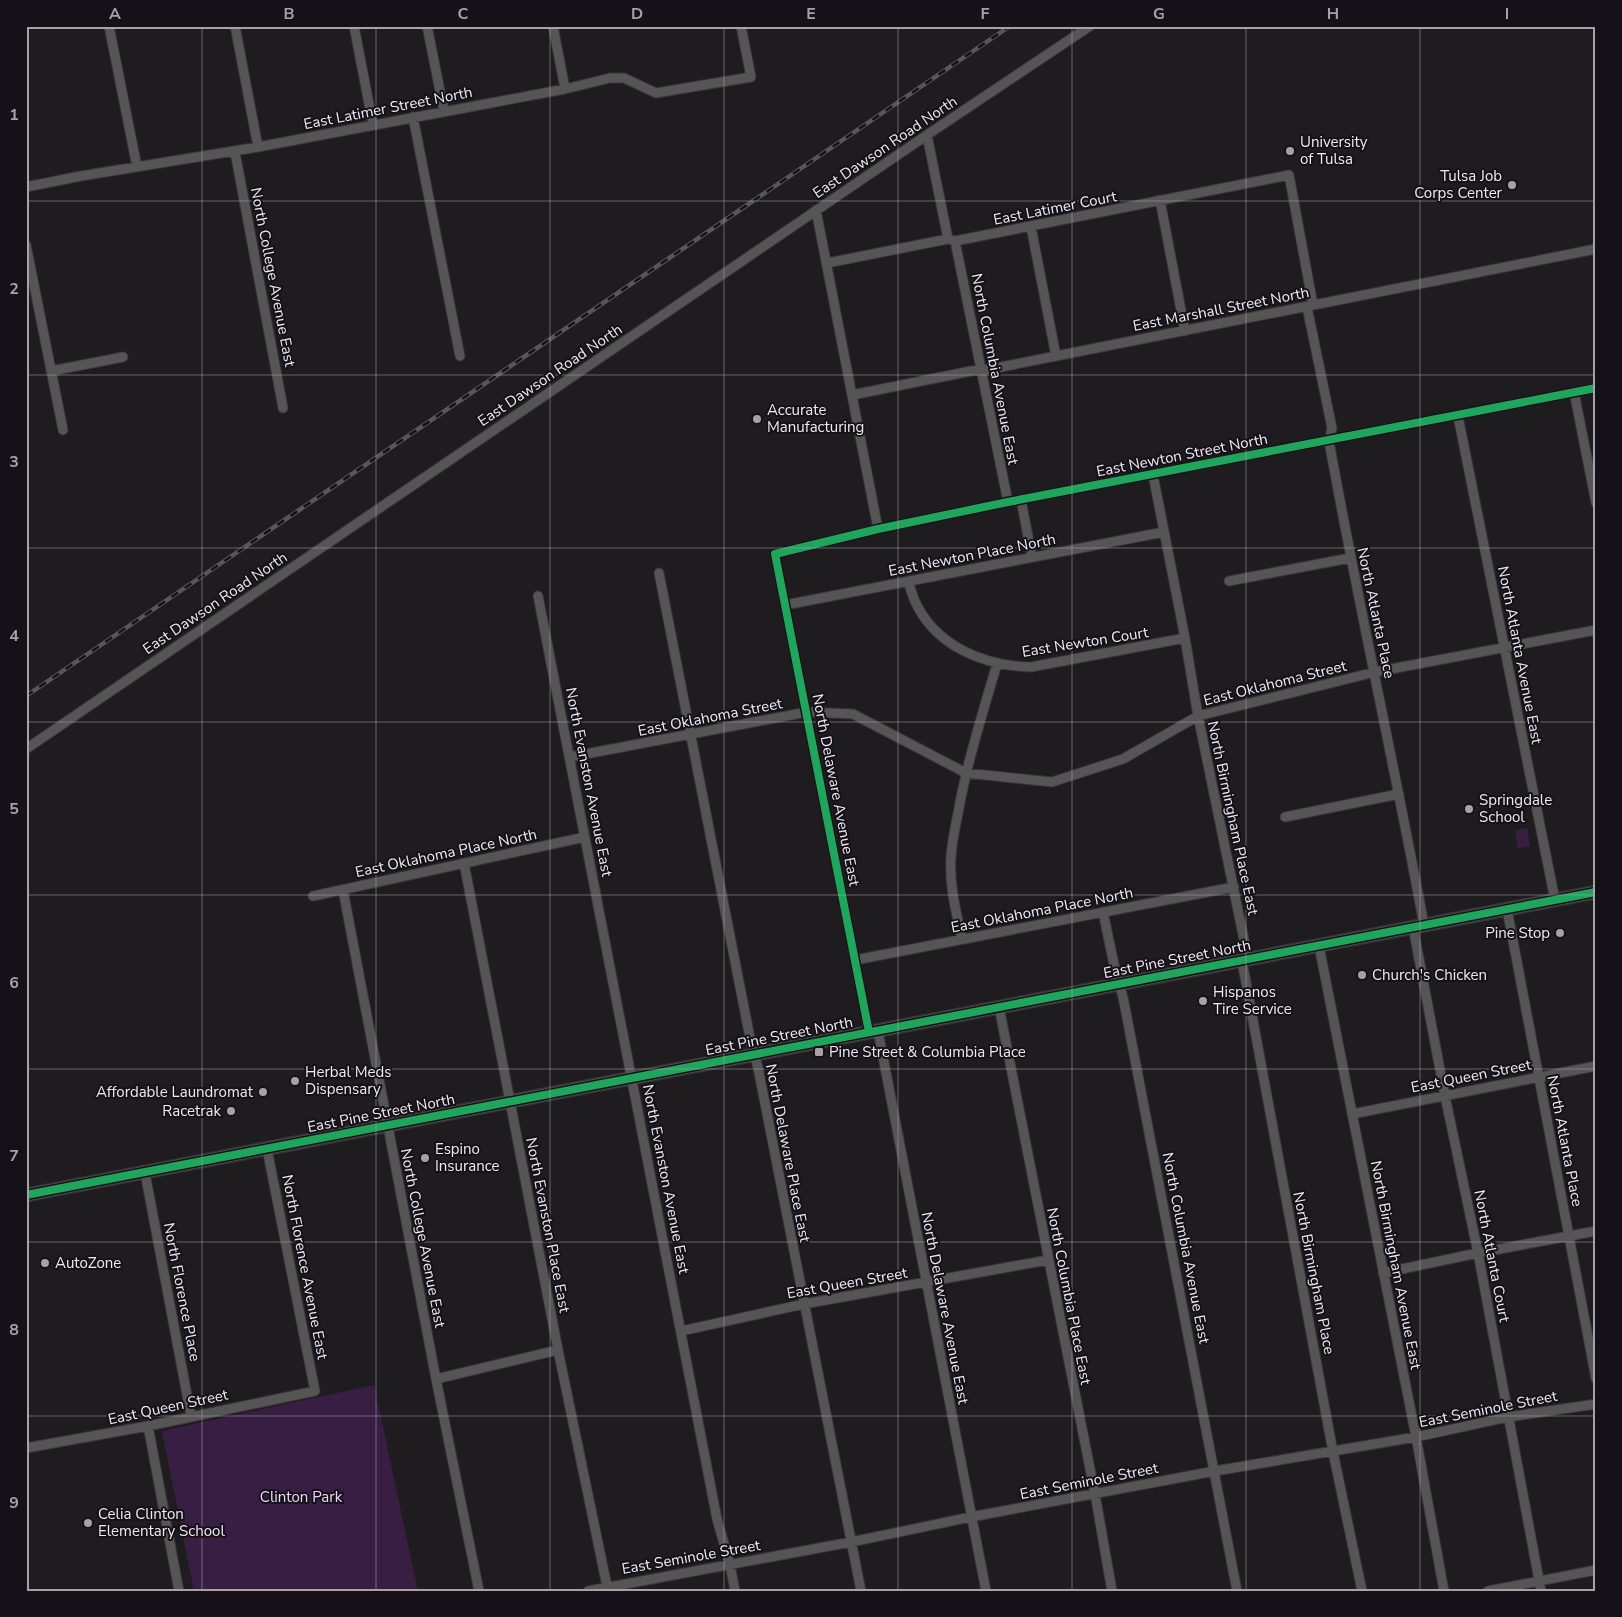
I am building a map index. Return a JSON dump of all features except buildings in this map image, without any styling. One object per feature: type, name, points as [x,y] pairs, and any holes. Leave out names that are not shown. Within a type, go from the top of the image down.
[{"type":"main road","name":"East Pine Street North","points":[[27,1192],[145,1173],[1596,892]]},
{"type":"street","points":[[109,26],[136,167]]},
{"type":"street","points":[[235,26],[258,147]]},
{"type":"street","points":[[354,26],[373,125]]},
{"type":"street","points":[[427,26],[444,111]]},
{"type":"street","points":[[553,26],[565,88]]},
{"type":"street","name":"East Latimer Street North","points":[[26,187],[136,167],[235,152],[610,78],[624,78],[656,93],[751,77],[741,26]]},
{"type":"street","name":"East Dawson Road North","points":[[26,749],[759,251],[816,210],[1090,26]]},
{"type":"street","points":[[413,117],[460,356]]},
{"type":"street","name":"North Columbia Avenue East","points":[[927,135],[982,370],[1008,502]]},
{"type":"street","name":"North College Avenue East","points":[[235,152],[283,408]]},
{"type":"street","name":"East Latimer Court","points":[[827,263],[1032,227],[1289,175]]},
{"type":"street","name":"North Atlanta Place","points":[[1289,175],[1332,428],[1330,441],[1350,558],[1399,794],[1418,926]]},
{"type":"street","points":[[1160,200],[1185,331]]},
{"type":"street","points":[[816,210],[878,529]]},
{"type":"street","points":[[1032,227],[1056,356]]},
{"type":"street","points":[[26,245],[62,430]]},
{"type":"street","name":"East Marshall Street North","points":[[852,394],[970,370],[982,370],[1185,331],[1596,249]]},
{"type":"street","points":[[51,371],[123,357]]},
{"type":"street","name":"East Newton Street North","points":[[775,554],[878,529],[1008,502],[1596,388]]},
{"type":"street","points":[[1574,392],[1596,503]]},
{"type":"street","name":"North Atlanta Avenue East","points":[[1458,416],[1555,900]]},
{"type":"street","name":"North Birmingham Place East","points":[[1153,475],[1185,638],[1198,716],[1234,887],[1245,960]]},
{"type":"street","points":[[1021,500],[1032,557]]},
{"type":"street","name":"East Newton Place North","points":[[786,605],[1164,532]]},
{"type":"street","name":"North Delaware Avenue East","points":[[775,554],[856,960],[874,1032],[926,1283],[986,1591]]},
{"type":"street","points":[[1229,581],[1350,558]]},
{"type":"street","name":"North Delaware Place East","points":[[659,573],[860,1591]]},
{"type":"street","name":"East Newton Court","points":[[908,581],[914,600],[924,617],[935,630],[970,655],[997,664],[1031,667],[1185,638]]},
{"type":"street","name":"North Evanston Avenue East","points":[[538,596],[717,1519],[730,1564],[735,1591]]},
{"type":"street","name":"East Oklahoma Street","points":[[570,757],[807,712],[853,714],[966,773],[1052,782],[1123,759],[1198,716],[1375,672],[1596,630]]},
{"type":"street","points":[[962,939],[952,892],[950,857],[966,773],[997,664]]},
{"type":"street","points":[[1285,817],[1399,794]]},
{"type":"street","name":"East Oklahoma Place North","points":[[313,896],[585,837]]},
{"type":"street","name":"North Evanston Place East","points":[[464,863],[558,1350],[607,1589]]},
{"type":"street","name":"East Oklahoma Place North","points":[[856,960],[1234,887]]},
{"type":"street","name":"North College Avenue East","points":[[343,890],[436,1379],[479,1591]]},
{"type":"street","name":"North Atlanta Place","points":[[1507,909],[1596,1379]]},
{"type":"street","name":"North Columbia Avenue East","points":[[1103,912],[1116,974],[1123,997],[1237,1591]]},
{"type":"street","name":"North Atlanta Court","points":[[1418,926],[1445,1096],[1478,1253],[1542,1591]]},
{"type":"street","name":"North Birmingham Avenue East","points":[[1320,946],[1416,1436],[1444,1591]]},
{"type":"street","name":"North Birmingham Place","points":[[1245,960],[1333,1452],[1362,1591]]},
{"type":"street","name":"North Columbia Place East","points":[[999,1007],[1095,1494],[1112,1591]]},
{"type":"street","name":"East Queen Street","points":[[1352,1114],[1596,1066]]},
{"type":"street","name":"North Florence Avenue East","points":[[267,1149],[315,1391]]},
{"type":"street","name":"North Florence Place","points":[[145,1173],[191,1416]]},
{"type":"street","points":[[1383,1273],[1596,1231]]},
{"type":"street","name":"East Queen Street","points":[[681,1331],[804,1304],[1048,1260]]},
{"type":"street","points":[[436,1379],[558,1350]]},
{"type":"street","name":"East Queen Street","points":[[26,1448],[148,1426],[315,1391]]},
{"type":"street","name":"East Seminole Street","points":[[588,1591],[607,1589],[1215,1471],[1333,1452],[1508,1417],[1596,1404]]},
{"type":"street","points":[[148,1426],[179,1591]]},
{"type":"street","points":[[1488,1591],[1596,1570]]},
{"type":"green space","points":[[1527,828],[1530,846],[1518,848],[1515,830]]},
{"type":"green space","name":"Clinton Park","points":[[374,1385],[418,1591],[194,1591],[162,1431]]},
{"type":"railway","points":[[26,696],[1010,26]]},
{"type":"cycle path","points":[[869,1032],[775,554],[878,529],[1008,502],[1596,388]]},
{"type":"cycle path","points":[[26,1195],[1596,892]]},
{"type":"place","name":"University of Tulsa","points":[[1290,151]]},
{"type":"place","name":"Tulsa Job Corps Center","points":[[1512,185]]},
{"type":"place","name":"Accurate Manufacturing","points":[[757,419]]},
{"type":"place","name":"Springdale School","points":[[1469,809]]},
{"type":"place","name":"Pine Stop","points":[[1560,933]]},
{"type":"place","name":"Church's Chicken","points":[[1362,975]]},
{"type":"place","name":"Hispanos Tire Service","points":[[1203,1001]]},
{"type":"place","name":"Pine Street & Columbia Place","points":[[819,1052]]},
{"type":"place","name":"Herbal Meds Dispensary","points":[[295,1081]]},
{"type":"place","name":"Affordable Laundromat","points":[[263,1092]]},
{"type":"place","name":"Racetrak","points":[[231,1111]]},
{"type":"place","name":"Espino Insurance","points":[[425,1158]]},
{"type":"place","name":"AutoZone","points":[[45,1263]]},
{"type":"place","name":"Celia Clinton Elementary School","points":[[88,1523]]}]
